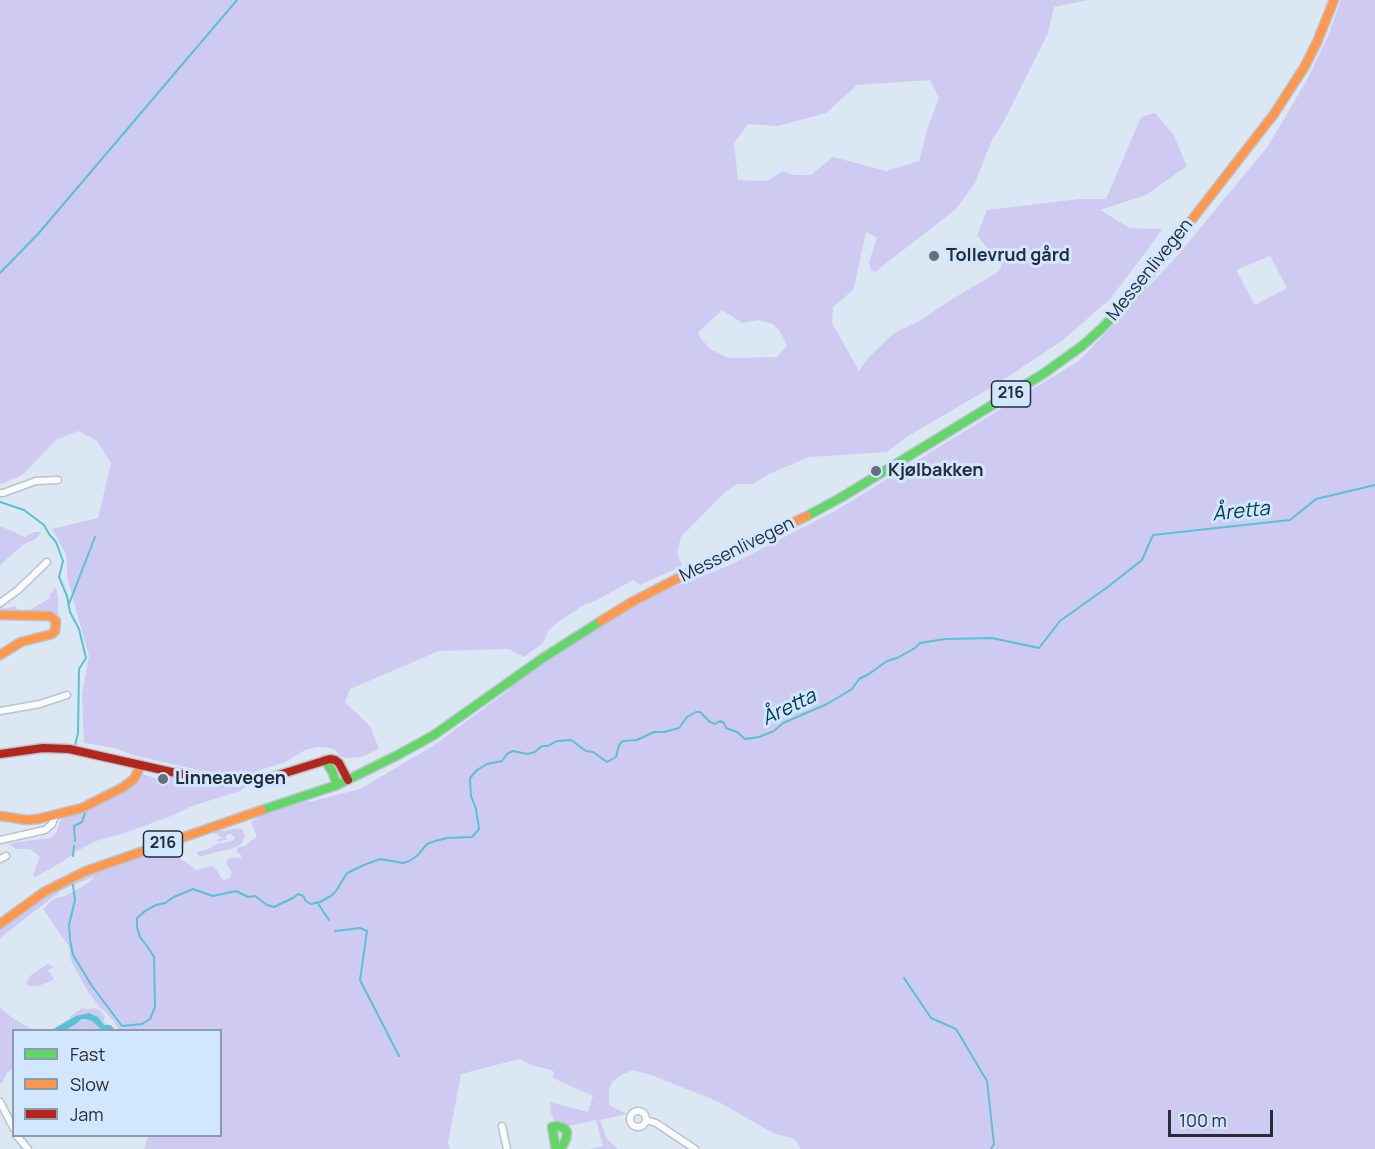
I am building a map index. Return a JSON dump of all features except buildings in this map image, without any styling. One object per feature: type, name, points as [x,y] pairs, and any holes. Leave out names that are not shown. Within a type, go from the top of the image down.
[{"type":"main road","name":"Messenlivegen","points":[[0,924],[44,892],[86,871],[337,785],[396,756],[434,735],[567,641],[614,612],[842,497],[1043,374],[1082,346],[1134,295],[1274,114],[1305,66],[1334,0]]},
{"type":"main road","points":[[0,615],[50,616],[56,621],[56,626],[52,634],[21,642],[0,655]]},
{"type":"main road","points":[[0,754],[43,748],[69,749],[210,780],[232,781],[269,778],[324,760],[335,760],[348,780]]},
{"type":"main road","points":[[324,760],[332,771],[337,785]]},
{"type":"main road","points":[[0,816],[27,820],[55,816],[82,808],[122,788],[134,779],[141,765]]},
{"type":"main road","points":[[556,1149],[552,1127],[557,1126],[564,1128],[567,1132],[561,1149]]},
{"type":"street","points":[[0,492],[3,493],[36,481],[58,480]]},
{"type":"street","points":[[0,603],[18,591],[47,562]]},
{"type":"street","points":[[0,711],[40,704],[67,695]]},
{"type":"street","points":[[0,840],[45,830],[52,824],[55,816]]},
{"type":"street","points":[[0,1102],[12,1125]]},
{"type":"street","points":[[646,1120],[656,1123],[695,1149]]},
{"type":"street","points":[[502,1126],[507,1149]]},
{"type":"street","points":[[18,1137],[28,1149]]},
{"type":"shaded area","points":[[0,0],[1088,0],[1054,7],[1048,33],[991,142],[975,183],[956,209],[875,272],[871,270],[869,262],[877,238],[866,232],[853,290],[833,307],[832,323],[859,371],[868,358],[894,333],[921,320],[998,272],[1002,265],[977,236],[987,210],[1080,199],[1106,199],[1141,117],[1155,113],[1173,134],[1187,166],[1146,195],[1100,210],[1130,228],[1162,229],[1110,299],[1063,340],[1000,382],[905,438],[887,452],[809,457],[769,474],[753,484],[737,484],[725,492],[681,537],[677,552],[682,566],[640,585],[633,580],[582,606],[558,622],[548,631],[543,643],[524,657],[509,649],[439,651],[350,689],[345,702],[370,726],[379,749],[361,757],[337,756],[340,755],[334,749],[317,747],[305,750],[283,763],[259,770],[261,774],[239,776],[211,773],[133,755],[115,748],[84,743],[82,694],[89,656],[68,581],[66,554],[52,529],[98,518],[111,463],[96,440],[78,431],[56,440],[22,475],[0,483]],"holes":[[[930,80],[939,98],[919,161],[886,171],[833,157],[811,175],[793,175],[783,171],[767,181],[738,180],[734,143],[748,124],[778,126],[826,113],[857,85]],[[722,310],[742,323],[758,320],[773,324],[780,331],[787,346],[777,357],[729,358],[712,350],[698,333]]]},
{"type":"shaded area","points":[[1341,0],[1375,0],[1375,1149],[801,1149],[795,1139],[773,1133],[717,1101],[633,1070],[612,1082],[609,1089],[609,1105],[627,1114],[600,1120],[607,1139],[618,1149],[589,1149],[603,1146],[596,1120],[569,1126],[555,1121],[550,1103],[551,1101],[588,1112],[593,1096],[553,1078],[554,1072],[551,1070],[519,1059],[461,1074],[448,1143],[450,1149],[144,1149],[148,1137],[222,1137],[222,1029],[118,1029],[98,1005],[72,963],[68,945],[43,909],[53,899],[65,896],[95,876],[62,890],[0,938],[0,928],[36,901],[70,882],[172,846],[176,846],[175,855],[195,870],[213,866],[223,880],[229,879],[232,873],[226,863],[229,858],[241,858],[237,848],[246,846],[257,837],[251,822],[265,813],[360,789],[433,746],[510,689],[511,685],[595,627],[650,596],[730,565],[835,511],[1080,360],[1178,255],[1268,146],[1308,78],[1327,38]],"holes":[[[1270,256],[1287,288],[1255,305],[1236,270]]]},
{"type":"shaded area","points":[[0,526],[25,537],[34,532],[41,532],[36,539],[24,544],[0,565]]},
{"type":"shaded area","points":[[56,587],[58,615],[49,612],[0,611],[1,605],[4,609],[16,606],[17,611],[28,611],[50,598]]},
{"type":"shaded area","points":[[142,774],[164,781],[169,781],[169,777],[183,777],[218,785],[251,783],[240,791],[192,806],[125,833],[96,841],[35,877],[33,875],[40,857],[30,849],[16,849],[9,844],[50,838],[56,833],[64,817]]},
{"type":"shaded area","points":[[242,829],[245,837],[240,845],[199,857],[197,852],[235,838],[228,834],[225,837],[228,839],[217,842],[223,837],[208,832]]},
{"type":"shaded area","points":[[48,964],[54,967],[48,970],[54,980],[38,986],[28,986],[26,982],[32,974]]},
{"type":"shaded area","points":[[0,1008],[31,1029],[12,1029],[12,1069],[0,1084]]},
{"type":"shaded area","points":[[82,1008],[95,1008],[105,1016],[105,1023],[115,1029],[53,1029]]},
{"type":"water","points":[[89,1013],[98,1017],[104,1025],[111,1025],[113,1029],[101,1029],[92,1021],[81,1019],[67,1029],[54,1029],[76,1016]]},
{"type":"waterway","points":[[0,273],[38,234],[237,0]]},
{"type":"waterway","name":"Åretta","points":[[73,885],[75,900],[69,925],[73,955],[92,986],[122,1026],[142,1024],[150,1019],[155,1007],[154,957],[140,937],[137,918],[145,911],[174,897],[193,889],[213,896],[236,891],[248,897],[255,896],[274,907],[298,894],[311,904],[320,902],[336,891],[347,873],[364,865],[380,859],[403,863],[417,856],[427,844],[447,838],[472,837],[479,829],[471,796],[470,778],[477,770],[487,764],[502,761],[507,754],[513,751],[527,754],[557,741],[571,740],[607,762],[616,757],[619,745],[623,741],[637,740],[654,732],[679,728],[687,717],[696,712],[700,712],[715,724],[720,721],[724,723],[726,728],[737,732],[745,739],[759,737],[774,731],[783,723],[827,704],[852,689],[859,679],[920,643],[945,639],[992,638],[1039,648],[1060,621],[1142,560],[1153,535],[1290,520],[1316,499],[1375,485]]},
{"type":"waterway","points":[[0,502],[24,510],[44,525],[56,542],[63,561],[59,577],[67,596],[70,612],[79,629],[86,658],[79,669],[78,733],[75,746]]},
{"type":"waterway","points":[[69,604],[95,537]]},
{"type":"waterway","points":[[75,841],[74,826],[82,822],[85,813]]},
{"type":"waterway","points":[[73,856],[74,846]]},
{"type":"waterway","points":[[317,902],[329,920]]},
{"type":"waterway","points":[[335,931],[360,928],[367,931],[360,980],[399,1056]]},
{"type":"waterway","points":[[904,978],[931,1018],[956,1029],[987,1081],[994,1144],[991,1149]]},
{"type":"traffic: fast","points":[[807,516],[1043,374],[1082,346],[1134,295],[1177,239]]},
{"type":"traffic: fast","points":[[262,810],[337,785],[434,735],[543,658],[601,621]]},
{"type":"traffic: fast","points":[[325,760],[337,785]]},
{"type":"traffic: fast","points":[[556,1149],[552,1127],[557,1126],[564,1128],[567,1132],[561,1149]]},
{"type":"traffic: slow","points":[[1177,239],[1274,114],[1305,66],[1334,0]]},
{"type":"traffic: slow","points":[[601,621],[694,570],[807,516]]},
{"type":"traffic: slow","points":[[0,615],[50,616],[56,621],[55,631],[52,634],[21,642],[0,655]]},
{"type":"traffic: slow","points":[[0,816],[27,820],[38,819],[82,808],[122,788],[134,779],[141,765]]},
{"type":"traffic: slow","points":[[0,924],[44,892],[86,871],[262,810]]},
{"type":"traffic: jam","points":[[0,754],[43,748],[69,749],[221,781],[269,778],[330,759],[339,763],[348,780]]},
{"type":"place","name":"Tollevrud gård","points":[[934,256]]},
{"type":"place","name":"Kjølbakken","points":[[876,471]]},
{"type":"place","name":"Linneavegen","points":[[163,779]]}]
